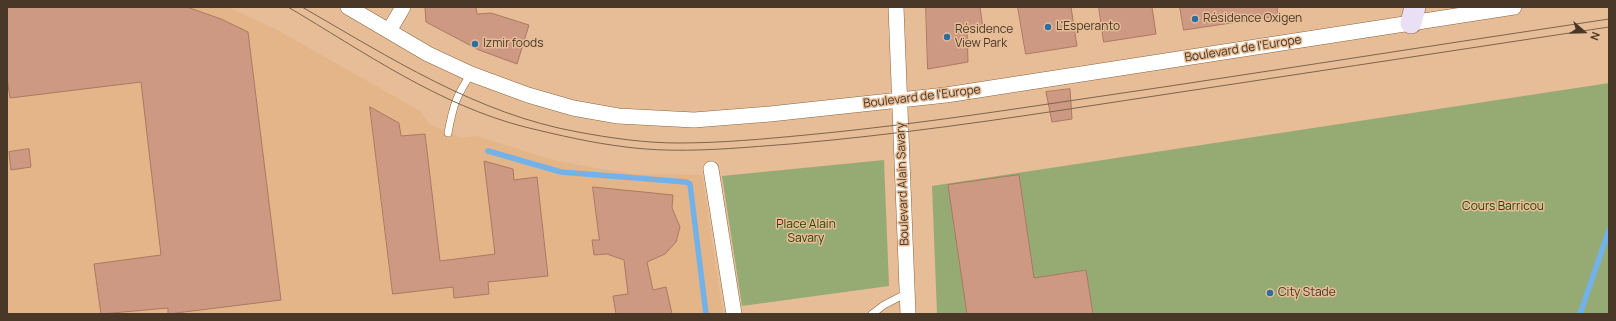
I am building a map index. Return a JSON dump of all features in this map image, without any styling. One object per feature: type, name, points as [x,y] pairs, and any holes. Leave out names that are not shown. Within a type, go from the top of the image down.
[{"type":"street","name":"Boulevard de l'Europe","points":[[348,7],[428,54],[471,74],[528,95],[573,108],[618,116],[694,120],[899,101],[961,93],[1413,15],[1514,7]]},
{"type":"street","points":[[390,31],[403,7]]},
{"type":"street","name":"Boulevard Alain Savary","points":[[896,7],[908,314]]},
{"type":"street","points":[[711,169],[734,314]]},
{"type":"lane","points":[[448,133],[454,101],[471,74]]},
{"type":"lane","points":[[872,314],[884,305],[907,293]]},
{"type":"shaded area","points":[[7,7],[228,7],[279,31],[420,111],[429,124],[462,138],[476,136],[557,161],[608,170],[636,174],[702,175],[723,314],[7,314]]},
{"type":"green space","name":"Cours Barricou","points":[[1609,83],[1609,314],[937,314],[932,186]]},
{"type":"green space","name":"Place Alain Savary","points":[[884,160],[889,286],[742,306],[722,176]]},
{"type":"building","points":[[7,7],[187,7],[221,19],[248,32],[281,300],[168,314],[168,308],[101,314],[94,264],[161,255],[141,82],[10,98],[7,78]]},
{"type":"building","points":[[476,7],[477,14],[491,13],[529,25],[517,64],[479,50],[426,22],[425,8]]},
{"type":"building","name":"Résidence View Park","points":[[926,7],[980,7],[983,28],[967,30],[968,62],[928,69]]},
{"type":"building","name":"L'Esperanto","points":[[1018,7],[1071,7],[1077,46],[1026,54]]},
{"type":"building","points":[[1099,7],[1152,7],[1156,34],[1104,42]]},
{"type":"building","points":[[1180,7],[1277,7],[1278,16],[1184,30]]},
{"type":"building","points":[[1070,89],[1072,119],[1052,122],[1046,92]]},
{"type":"building","points":[[370,107],[399,123],[401,136],[425,134],[440,261],[495,254],[484,161],[513,169],[514,180],[537,177],[548,276],[488,282],[489,294],[454,298],[453,287],[393,294]]},
{"type":"building","points":[[29,149],[31,167],[11,170],[9,152]]},
{"type":"building","points":[[1019,175],[1034,278],[1086,270],[1093,314],[967,314],[948,185]]},
{"type":"building","points":[[593,187],[673,195],[672,208],[680,227],[676,242],[665,254],[647,262],[653,290],[666,287],[672,314],[616,314],[613,296],[628,294],[624,260],[607,254],[594,255],[592,240],[599,240]]},
{"type":"waterway","points":[[488,151],[561,172],[686,182],[690,184],[706,314]]},
{"type":"waterway","points":[[1580,314],[1609,230]]},
{"type":"tram line","points":[[288,7],[403,76],[462,105],[493,117],[525,127],[588,141],[626,147],[667,150],[729,149],[790,144],[946,127],[1609,27]]},
{"type":"tram line","points":[[302,7],[435,82],[504,112],[541,124],[578,132],[615,138],[666,143],[726,142],[774,138],[945,119],[1173,86],[1609,19]]},
{"type":"place","name":"Résidence Oxigen","points":[[1195,19]]},
{"type":"place","name":"L'Esperanto","points":[[1048,27]]},
{"type":"place","name":"Résidence View Park","points":[[947,37]]},
{"type":"place","name":"Izmir foods","points":[[475,44]]},
{"type":"place","name":"City Stade","points":[[1270,293]]}]
